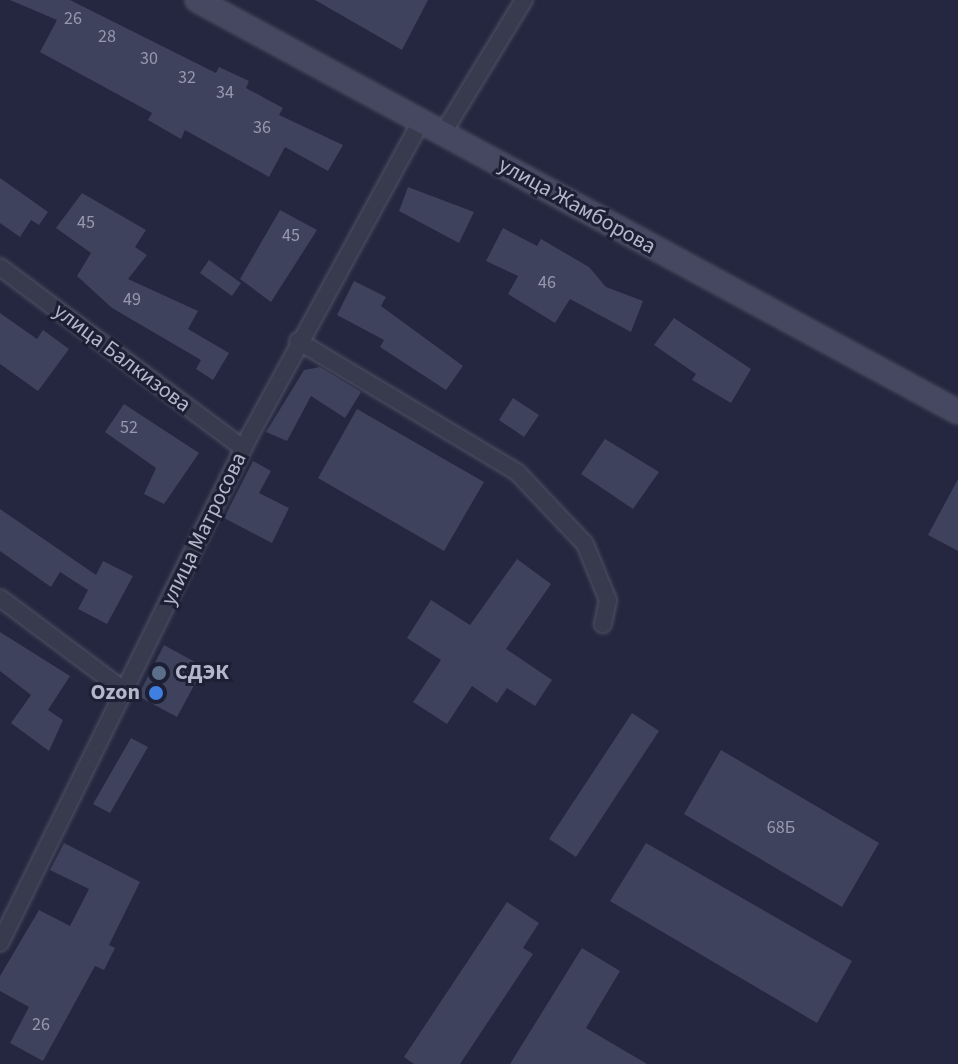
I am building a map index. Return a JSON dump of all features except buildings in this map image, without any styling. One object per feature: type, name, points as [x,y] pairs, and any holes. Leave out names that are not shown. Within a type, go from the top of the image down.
[{"type":"street","name":"улица Жамборова","points":[[197,0],[958,412]]},
{"type":"street","points":[[443,133],[524,0]]},
{"type":"street","name":"улица Матросова","points":[[0,943],[122,689],[243,448],[298,341],[421,122]]},
{"type":"street","name":"улица Балкизова","points":[[0,267],[243,448]]},
{"type":"street","points":[[298,341],[517,472],[585,544],[608,600],[603,624]]},
{"type":"street","points":[[0,598],[122,689]]},
{"type":"place","name":"СДЭК","points":[[159,673]]},
{"type":"place","name":"Ozon","points":[[156,693]]}]
